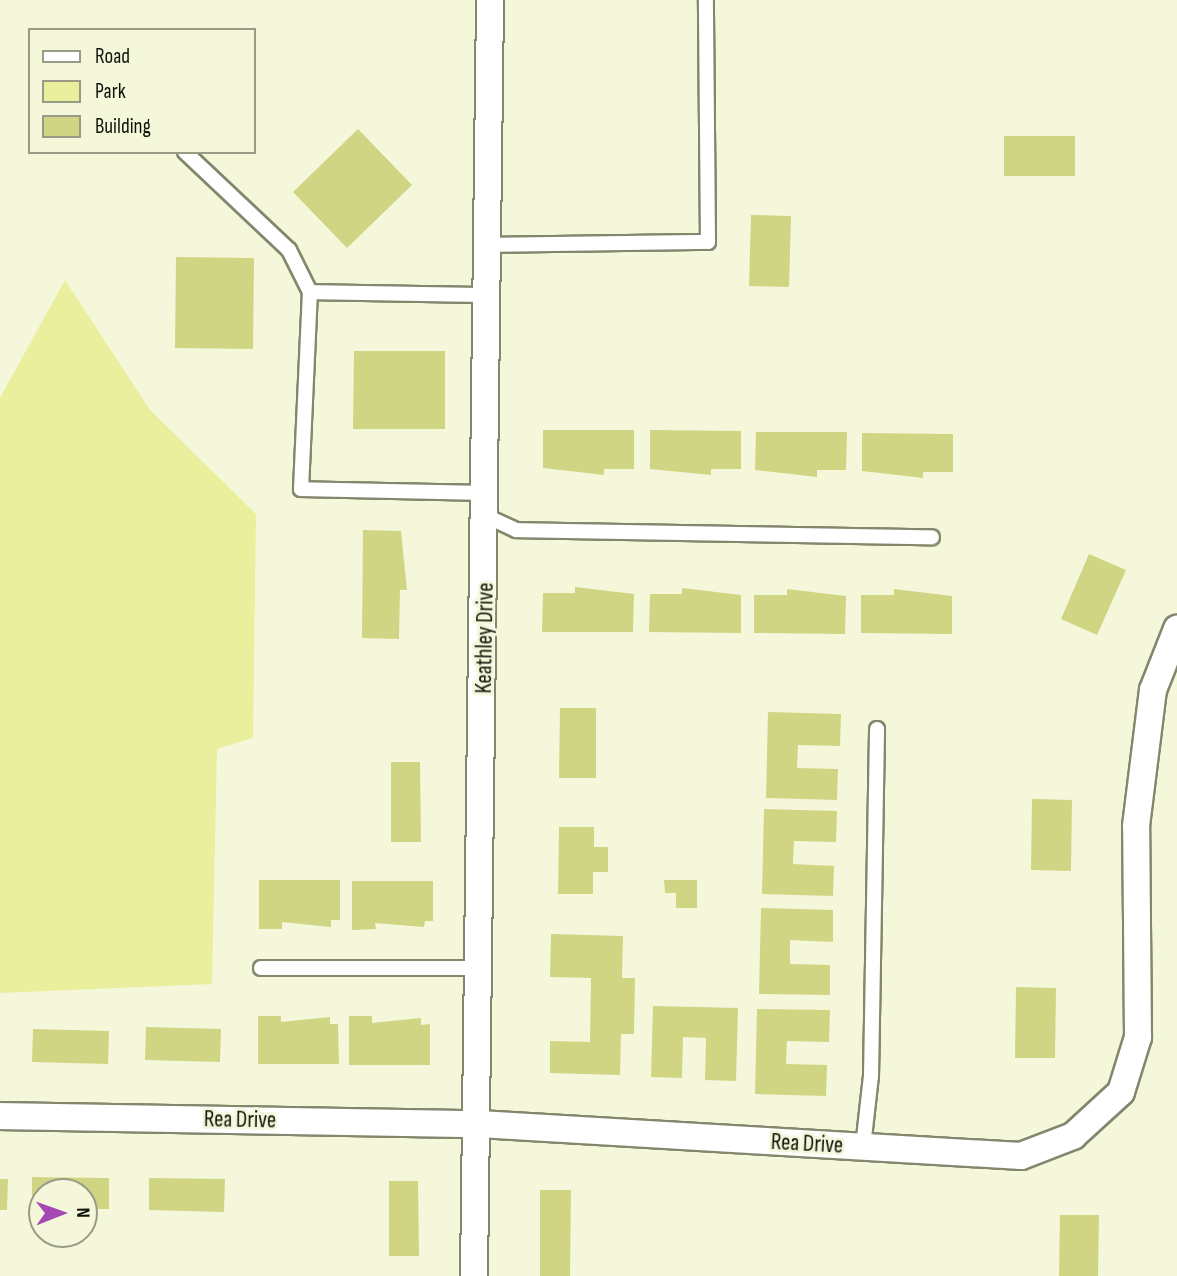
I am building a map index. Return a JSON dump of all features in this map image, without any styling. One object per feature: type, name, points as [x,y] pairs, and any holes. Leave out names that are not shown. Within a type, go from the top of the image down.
[{"type":"street","name":"Keathley Drive","points":[[474,1276],[481,968],[490,0]]},
{"type":"street","name":"Rea Drive","points":[[0,1116],[479,1124],[1021,1156],[1073,1136],[1121,1092],[1138,1037],[1136,826],[1153,690],[1177,629]]},
{"type":"lane","points":[[488,245],[708,242],[706,0]]},
{"type":"lane","points":[[187,154],[289,250],[310,292],[301,489],[486,505],[516,530],[932,537]]},
{"type":"lane","points":[[310,292],[488,295]]},
{"type":"lane","points":[[863,1147],[871,1076],[877,729]]},
{"type":"lane","points":[[261,968],[481,968]]},
{"type":"green space","points":[[65,280],[150,410],[256,514],[253,738],[217,749],[212,984],[0,993],[0,398]]},
{"type":"building","points":[[358,129],[412,185],[347,248],[293,192]]},
{"type":"building","points":[[1004,136],[1075,136],[1075,176],[1004,176]]},
{"type":"building","points":[[751,215],[791,216],[789,287],[749,286]]},
{"type":"building","points":[[176,257],[254,258],[253,349],[175,348]]},
{"type":"building","points":[[354,351],[445,351],[445,429],[353,429]]},
{"type":"building","points":[[543,430],[634,430],[634,469],[604,469],[604,475],[543,468]]},
{"type":"building","points":[[650,430],[741,431],[741,469],[711,469],[711,475],[650,469]]},
{"type":"building","points":[[756,432],[847,432],[846,470],[817,470],[817,477],[755,470]]},
{"type":"building","points":[[862,433],[953,434],[953,472],[923,472],[923,478],[862,471]]},
{"type":"building","points":[[363,530],[401,531],[407,590],[400,590],[399,639],[362,638]]},
{"type":"building","points":[[1089,554],[1126,570],[1097,635],[1061,619]]},
{"type":"building","points":[[575,587],[634,594],[633,632],[542,632],[543,593],[575,593]]},
{"type":"building","points":[[682,588],[741,595],[741,633],[649,632],[650,594],[682,594]]},
{"type":"building","points":[[787,589],[846,596],[845,634],[754,633],[754,595],[787,595]]},
{"type":"building","points":[[894,589],[952,596],[952,634],[861,633],[861,595],[894,595]]},
{"type":"building","points":[[560,708],[596,708],[596,778],[559,778]]},
{"type":"building","points":[[768,712],[841,714],[840,746],[798,745],[797,768],[838,769],[837,800],[766,798]]},
{"type":"building","points":[[391,762],[420,762],[421,842],[391,842]]},
{"type":"building","points":[[1032,799],[1072,800],[1071,871],[1031,870]]},
{"type":"building","points":[[764,809],[837,811],[836,842],[794,841],[793,864],[834,866],[833,896],[762,894]]},
{"type":"building","points":[[559,827],[594,827],[594,847],[608,847],[608,872],[593,872],[593,894],[558,894]]},
{"type":"building","points":[[259,880],[340,880],[340,920],[331,920],[331,927],[282,922],[282,929],[259,929]]},
{"type":"building","points":[[664,880],[697,880],[697,908],[676,908],[676,893],[665,893]]},
{"type":"building","points":[[352,881],[433,881],[433,921],[425,921],[424,927],[375,923],[376,929],[352,930]]},
{"type":"building","points":[[761,908],[833,910],[833,942],[790,940],[790,964],[830,965],[830,995],[759,994]]},
{"type":"building","points":[[551,934],[623,936],[622,978],[635,978],[634,1034],[621,1034],[620,1075],[550,1073],[550,1041],[590,1042],[591,978],[550,977]]},
{"type":"building","points":[[1016,987],[1056,988],[1055,1058],[1015,1058]]},
{"type":"building","points":[[653,1006],[738,1008],[736,1081],[705,1080],[706,1038],[683,1037],[682,1078],[651,1077]]},
{"type":"building","points":[[757,1009],[830,1010],[829,1042],[787,1041],[786,1064],[827,1065],[826,1096],[755,1094]]},
{"type":"building","points":[[258,1016],[281,1016],[281,1022],[330,1017],[330,1024],[338,1024],[339,1064],[258,1064]]},
{"type":"building","points":[[349,1016],[372,1016],[372,1023],[421,1018],[421,1025],[430,1024],[430,1065],[349,1065]]},
{"type":"building","points":[[146,1027],[221,1029],[220,1062],[145,1060]]},
{"type":"building","points":[[33,1029],[109,1031],[108,1064],[32,1062]]},
{"type":"building","points":[[32,1177],[109,1178],[109,1209],[98,1209],[98,1178]]},
{"type":"building","points":[[149,1178],[225,1179],[224,1212],[149,1210]]},
{"type":"building","points":[[0,1179],[8,1179],[7,1210],[0,1210]]},
{"type":"building","points":[[389,1181],[418,1181],[419,1256],[389,1256]]},
{"type":"building","points":[[540,1190],[571,1190],[570,1276],[540,1276]]},
{"type":"building","points":[[1060,1215],[1099,1215],[1098,1276],[1059,1276]]}]
